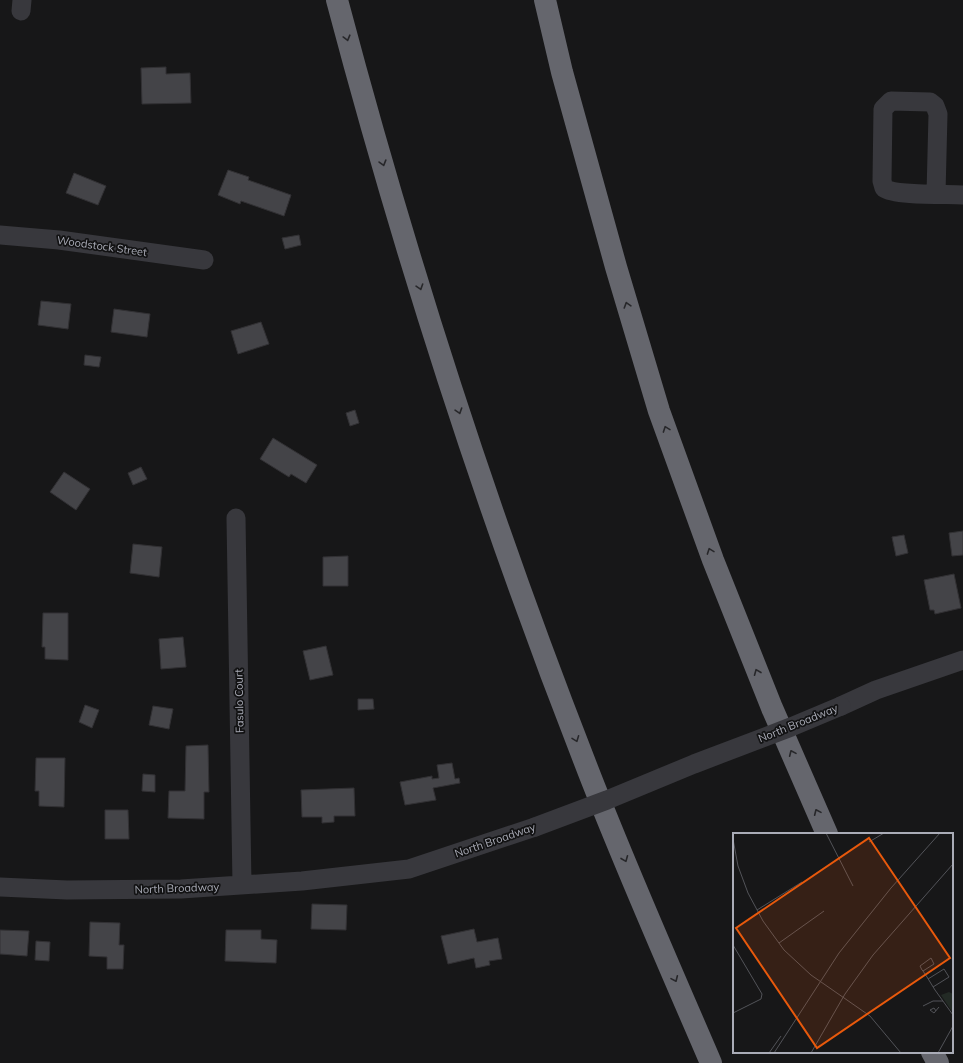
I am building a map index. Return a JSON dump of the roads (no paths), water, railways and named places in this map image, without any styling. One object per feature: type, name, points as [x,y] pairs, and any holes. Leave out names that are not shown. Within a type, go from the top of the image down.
[{"type":"highway","points":[[337,0],[353,63],[412,263],[461,418],[521,593],[584,762],[663,953],[711,1063]]},
{"type":"highway","points":[[545,0],[562,72],[616,267],[659,411],[713,560],[766,693],[827,833]]},
{"type":"highway","points":[[933,1053],[938,1063]]},
{"type":"street","points":[[936,194],[938,114],[935,106],[930,102],[891,101],[883,109],[882,181],[884,188],[892,192],[936,194],[963,195]]},
{"type":"street","name":"Woodstock Street","points":[[0,235],[60,240],[204,260]]},
{"type":"street","name":"Fasulo Court","points":[[236,518],[242,885]]},
{"type":"street","name":"North Broadway","points":[[0,887],[74,890],[181,890],[302,881],[407,870],[535,827],[607,800],[694,764],[791,727],[876,690],[963,660]]}]
